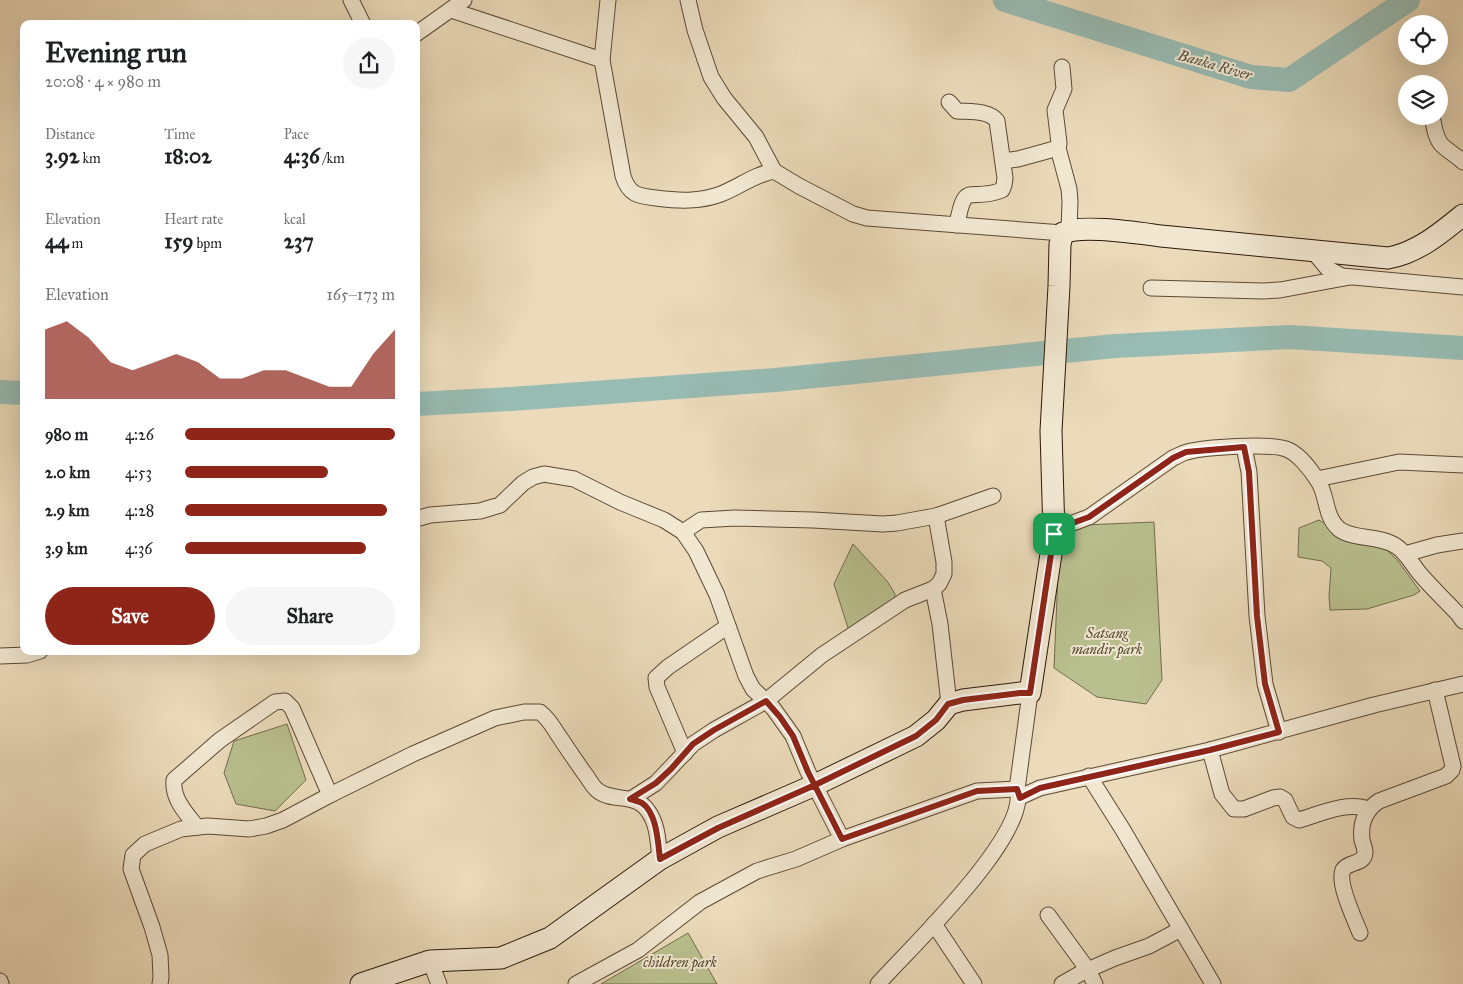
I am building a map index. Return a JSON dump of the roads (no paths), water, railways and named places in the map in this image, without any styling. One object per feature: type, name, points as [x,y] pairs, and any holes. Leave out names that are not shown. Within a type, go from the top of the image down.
[{"type":"main road","points":[[361,984],[430,961],[501,958],[550,938],[660,859],[718,828],[815,785],[916,736],[936,720],[948,704],[972,699],[1030,693],[1054,534],[1051,431],[1060,244],[1066,231],[1079,229],[1126,232],[1388,258],[1401,256],[1415,249],[1441,233],[1463,215]]},
{"type":"street","points":[[350,0],[361,20]]},
{"type":"street","points":[[420,31],[464,0]]},
{"type":"street","points":[[608,0],[602,60],[623,176],[626,185],[632,192],[643,196],[675,201],[702,200],[722,194],[766,172],[774,171]]},
{"type":"street","points":[[688,0],[695,30],[711,77],[724,98],[756,138],[774,171],[853,214],[867,218],[1066,231],[1069,189],[1058,148],[1055,110],[1064,89],[1062,67]]},
{"type":"street","points":[[450,10],[602,60]]},
{"type":"street","points":[[949,102],[957,111],[993,116],[996,121],[1005,178],[1002,190],[969,195],[964,198],[961,203],[957,225]]},
{"type":"street","points":[[1434,125],[1437,137],[1442,145],[1463,162]]},
{"type":"street","points":[[1002,161],[1018,159],[1058,148]]},
{"type":"street","points":[[1313,251],[1327,268],[1336,274],[1350,277],[1463,287]]},
{"type":"street","points":[[1151,288],[1263,291],[1280,290],[1350,277]]},
{"type":"street","points":[[1054,534],[1070,524],[1089,517],[1173,458],[1186,452],[1271,446],[1287,449],[1300,458],[1317,479],[1324,494],[1327,512],[1337,527],[1343,532],[1383,540],[1397,546],[1420,575],[1463,621]]},
{"type":"street","points":[[1244,447],[1249,472],[1257,616],[1265,684],[1279,732]]},
{"type":"street","points":[[1317,479],[1399,462],[1463,466]]},
{"type":"street","points":[[420,518],[430,515],[480,511],[500,505],[523,483],[533,477],[544,474],[574,479],[620,502],[664,520],[683,532],[696,551],[717,595],[746,676],[753,689],[780,717],[793,736],[842,839]]},
{"type":"street","points":[[683,532],[692,524],[707,519],[813,520],[883,524],[936,516],[992,496]]},
{"type":"street","points":[[630,799],[656,783],[693,744],[766,701],[822,655],[905,600],[939,584],[944,574],[944,562],[936,516]]},
{"type":"street","points":[[1405,554],[1437,545],[1463,541]]},
{"type":"street","points":[[933,588],[940,624],[948,704]]},
{"type":"street","points":[[685,753],[657,687],[656,678],[668,667],[728,626]]},
{"type":"street","points":[[0,656],[27,655]]},
{"type":"street","points":[[576,984],[638,950],[700,902],[757,871],[796,859],[842,839],[977,791],[1019,793],[1210,750],[1365,707],[1463,684]]},
{"type":"street","points":[[1360,933],[1345,895],[1342,872],[1346,867],[1360,861],[1364,857],[1366,851],[1362,841],[1364,818],[1368,809],[1379,801],[1446,776],[1452,770],[1453,766],[1435,690]]},
{"type":"street","points":[[878,984],[968,888],[1011,827],[1019,793],[1030,693]]},
{"type":"street","points":[[197,828],[177,800],[173,789],[174,780],[220,740],[275,702],[285,701],[292,708],[330,795]]},
{"type":"street","points":[[160,984],[160,955],[131,869],[133,855],[145,844],[181,829],[248,829],[266,826],[283,820],[413,754],[495,718],[524,712],[540,712],[550,720],[559,737],[595,788],[604,795],[630,799],[643,804],[650,812],[657,832],[660,859]]},
{"type":"street","points":[[1210,750],[1222,794],[1234,809],[1244,809],[1280,797],[1285,800],[1293,818],[1299,820],[1350,806],[1368,809]]},
{"type":"street","points":[[1089,776],[1123,830],[1213,984]]},
{"type":"street","points":[[1048,915],[1088,970],[1095,984]]},
{"type":"street","points":[[934,924],[974,984]]},
{"type":"street","points":[[1062,984],[1115,958],[1149,946],[1181,929]]},
{"type":"street","points":[[430,961],[439,984]]},
{"type":"waterway","name":"Banka River","points":[[1005,0],[1251,77],[1289,80],[1408,0]]},
{"type":"waterway","points":[[420,404],[775,380],[1115,346],[1289,337],[1463,348]]},
{"type":"waterway","points":[[0,392],[20,393]]},
{"type":"park label","name":"Satsang mandir park","points":[[1107,642]]},
{"type":"park label","name":"children park","points":[[680,962]]}]
